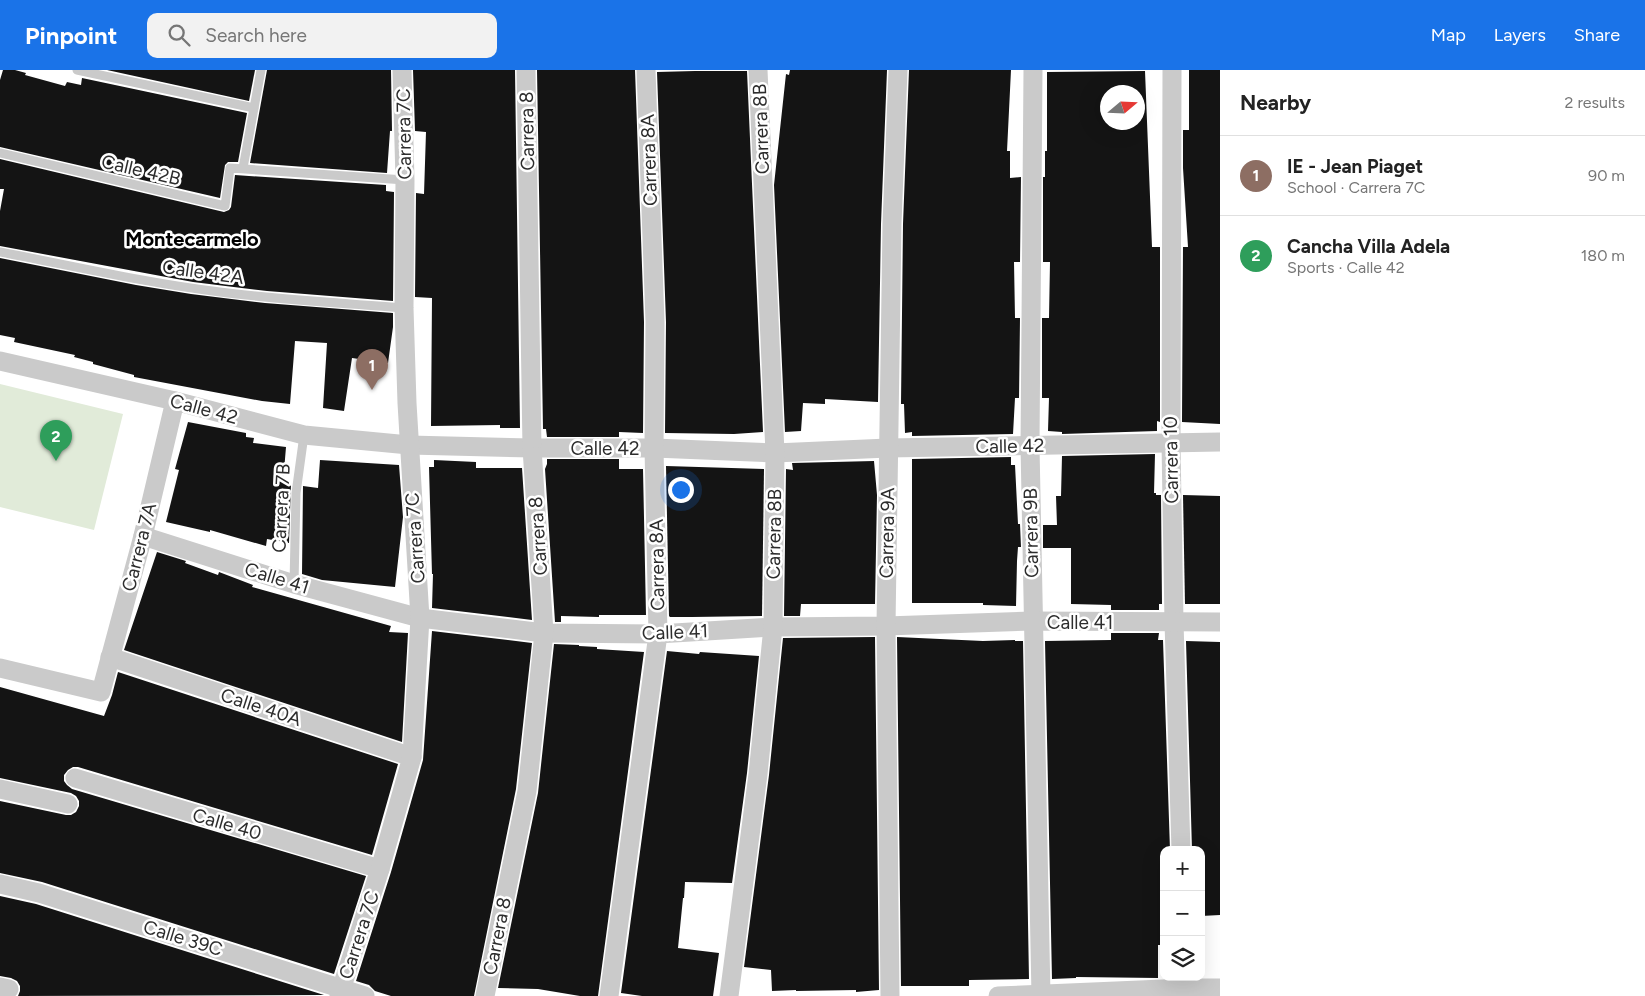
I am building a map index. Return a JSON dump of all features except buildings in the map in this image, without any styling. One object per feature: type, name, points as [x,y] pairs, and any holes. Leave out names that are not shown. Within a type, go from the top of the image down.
[{"type":"street","name":"Carrera 7C","points":[[341,992],[380,869],[412,757],[420,618],[409,445],[404,308],[405,180],[402,70]]},
{"type":"street","name":"Carrera 8","points":[[486,996],[527,791],[544,633],[532,448],[526,70]]},
{"type":"street","name":"Carrera 8A","points":[[609,996],[658,634],[654,448],[655,322],[646,70]]},
{"type":"street","name":"Carrera 8B","points":[[729,996],[758,774],[773,627],[775,453],[758,70]]},
{"type":"street","name":"Carrera 9A","points":[[890,996],[886,626],[892,224],[898,70]]},
{"type":"street","name":"Carrera 9B","points":[[1033,70],[1030,446],[1032,622],[1041,995]]},
{"type":"street","name":"Carrera 10","points":[[1172,70],[1171,443],[1181,846]]},
{"type":"street","name":"Calle 42","points":[[0,360],[175,401],[304,435],[409,445],[654,448],[775,453],[888,448],[1220,442]]},
{"type":"street","name":"Carrera 7A","points":[[0,668],[101,692],[143,536],[175,401]]},
{"type":"street","name":"Calle 41","points":[[143,536],[294,584],[420,618],[544,633],[658,634],[773,627],[1032,622],[1220,622]]},
{"type":"street","name":"Calle 40A","points":[[110,657],[412,757]]},
{"type":"street","name":"Calle 40","points":[[75,778],[380,869]]},
{"type":"street","points":[[0,789],[68,804]]},
{"type":"street","name":"Calle 39C","points":[[0,884],[39,893],[341,992],[365,996]]},
{"type":"street","points":[[998,996],[1186,987],[1220,988]]},
{"type":"lane","points":[[77,70],[254,108]]},
{"type":"lane","points":[[262,70],[243,168],[405,180]]},
{"type":"lane","name":"Calle 42B","points":[[0,153],[225,206],[230,168],[243,168]]},
{"type":"lane","name":"Calle 42A","points":[[0,252],[127,277],[217,292],[265,298],[404,308]]},
{"type":"lane","name":"Carrera 7B","points":[[294,584],[296,494],[304,435]]},
{"type":"green space","points":[[0,384],[123,414],[94,530],[0,507]]},
{"type":"place","name":"IE - Jean Piaget","points":[[372,390]]},
{"type":"place","name":"Cancha Villa Adela","points":[[56,461]]},
{"type":"district","name":"Montecarmelo","points":[[192,239]]}]
